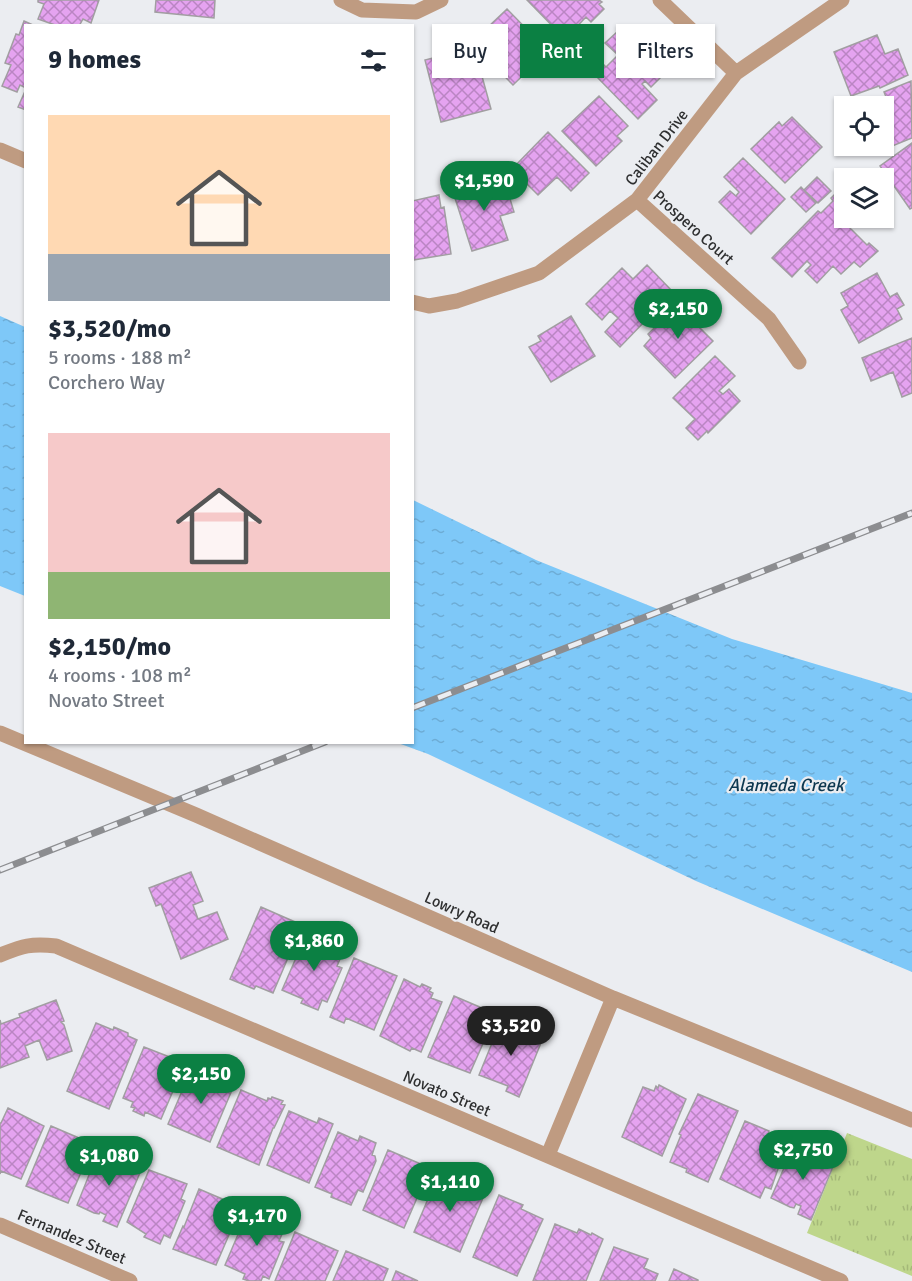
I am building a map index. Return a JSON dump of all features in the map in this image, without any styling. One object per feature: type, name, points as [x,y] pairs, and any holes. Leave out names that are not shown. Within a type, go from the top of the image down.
[{"type":"street","points":[[341,0],[362,10],[416,12],[441,0]]},
{"type":"street","points":[[660,0],[736,73]]},
{"type":"street","name":"Caliban Drive","points":[[414,302],[429,306],[457,301],[539,273],[637,200],[736,73],[842,0]]},
{"type":"street","points":[[0,150],[24,160]]},
{"type":"street","name":"Prospero Court","points":[[637,200],[769,319],[799,362]]},
{"type":"street","name":"Lowry Road","points":[[0,733],[24,743]]},
{"type":"street","name":"Lowry Road","points":[[26,744],[196,815],[613,998],[912,1120]]},
{"type":"street","name":"Novato Street","points":[[0,955],[36,943],[56,946],[842,1281]]},
{"type":"street","points":[[548,1155],[613,998]]},
{"type":"street","name":"Fernandez Street","points":[[0,1225],[130,1281]]},
{"type":"green space","points":[[847,1133],[912,1159],[912,1276],[807,1233]]},
{"type":"water","points":[[0,316],[24,327],[24,596],[0,586]]},
{"type":"water","name":"Alameda Creek","points":[[414,500],[536,560],[732,639],[912,693],[912,972],[696,881],[428,754],[401,744],[414,744]]},
{"type":"building","points":[[38,0],[99,0],[91,23],[83,19],[80,24],[52,24],[38,19],[44,4]]},
{"type":"building","points":[[156,0],[215,0],[214,18],[155,12]]},
{"type":"building","points":[[527,0],[599,0],[602,2],[599,4],[604,9],[591,22],[586,17],[579,24],[550,24]]},
{"type":"building","points":[[507,9],[522,24],[520,78],[513,85],[506,78],[508,24],[491,24]]},
{"type":"building","points":[[24,21],[31,24],[24,24],[24,87],[20,85],[17,92],[2,86],[11,65],[5,63],[16,34],[19,35]]},
{"type":"building","points":[[616,33],[616,53],[605,43]]},
{"type":"building","points":[[877,35],[885,54],[898,49],[908,75],[880,88],[879,86],[851,96],[834,52]]},
{"type":"building","points":[[616,57],[616,78],[660,78],[651,87],[645,81],[642,84],[657,100],[638,119],[598,78],[604,78],[604,65],[606,67]]},
{"type":"building","points":[[432,58],[432,78],[482,78],[491,109],[441,122],[425,60]]},
{"type":"building","points":[[911,81],[912,138],[894,145],[894,96],[886,96],[884,92]]},
{"type":"building","points":[[24,94],[24,109],[18,107]]},
{"type":"building","points":[[599,96],[628,126],[617,136],[622,141],[596,166],[562,131]]},
{"type":"building","points":[[792,117],[822,147],[785,183],[751,149],[779,122],[782,126]]},
{"type":"building","points":[[548,132],[589,173],[571,191],[557,177],[538,195],[512,169]]},
{"type":"building","points":[[912,143],[912,208],[910,209],[894,186],[894,168],[880,166]]},
{"type":"building","points":[[743,158],[785,199],[751,234],[719,202],[730,191],[736,196],[739,192],[724,177]]},
{"type":"building","points":[[503,176],[514,212],[500,216],[508,240],[472,251],[453,192]]},
{"type":"building","points":[[817,177],[831,191],[818,203],[804,190]]},
{"type":"building","points":[[801,187],[816,203],[806,212],[791,197]]},
{"type":"building","points":[[439,195],[441,208],[444,207],[451,254],[414,260],[414,201]]},
{"type":"building","points":[[834,195],[834,228],[850,228],[867,245],[869,243],[878,251],[860,267],[854,262],[841,274],[833,266],[817,283],[805,271],[811,265],[807,261],[792,277],[772,258],[818,211],[821,213],[833,201],[831,198]]},
{"type":"building","points":[[647,265],[673,292],[620,347],[605,332],[618,318],[610,311],[602,320],[586,304],[622,268],[633,279]]},
{"type":"building","points":[[877,273],[890,297],[897,293],[904,305],[897,309],[902,319],[859,343],[841,310],[848,306],[841,293]]},
{"type":"building","points":[[681,302],[698,319],[695,323],[713,341],[675,378],[644,346],[651,338],[648,334]]},
{"type":"building","points":[[571,316],[595,356],[551,382],[529,347],[541,341],[538,336]]},
{"type":"building","points":[[912,338],[912,393],[902,397],[893,372],[871,381],[862,358]]},
{"type":"building","points":[[715,356],[735,376],[719,391],[723,394],[729,389],[740,401],[698,440],[686,428],[695,419],[673,398]]},
{"type":"building","points":[[191,872],[203,901],[193,905],[198,919],[217,912],[228,939],[181,959],[161,904],[156,906],[149,888]]},
{"type":"building","points":[[261,907],[302,925],[273,993],[256,986],[254,989],[230,979]]},
{"type":"building","points":[[306,935],[344,950],[337,966],[342,968],[327,1002],[322,1000],[318,1010],[301,1003],[303,999],[282,990]]},
{"type":"building","points":[[354,958],[397,976],[374,1030],[346,1018],[344,1023],[330,1017]]},
{"type":"building","points":[[404,979],[420,987],[422,984],[431,988],[429,991],[433,993],[431,998],[442,1002],[421,1052],[412,1048],[410,1051],[380,1036]]},
{"type":"building","points":[[454,996],[496,1014],[470,1073],[428,1057]]},
{"type":"building","points":[[56,1000],[64,1021],[61,1022],[72,1051],[47,1060],[39,1040],[25,1046],[29,1057],[0,1068],[0,1020],[1,1024],[20,1017],[19,1014]]},
{"type":"building","points":[[501,1021],[543,1038],[519,1097],[506,1091],[508,1086],[479,1075]]},
{"type":"building","points":[[96,1023],[113,1030],[114,1027],[137,1040],[109,1109],[67,1091]]},
{"type":"building","points":[[144,1047],[185,1063],[161,1119],[145,1112],[144,1116],[133,1111],[135,1108],[131,1107],[133,1102],[123,1098]]},
{"type":"building","points":[[191,1070],[210,1078],[211,1075],[220,1079],[221,1077],[235,1083],[210,1142],[168,1124]]},
{"type":"building","points":[[659,1085],[686,1099],[662,1156],[622,1137],[643,1087],[654,1091]]},
{"type":"building","points":[[241,1090],[267,1101],[272,1097],[283,1101],[281,1104],[285,1105],[273,1128],[259,1165],[217,1147]]},
{"type":"building","points":[[698,1094],[738,1111],[708,1182],[670,1162],[681,1135],[679,1134]]},
{"type":"building","points":[[8,1108],[44,1126],[21,1179],[1,1171],[0,1174],[0,1123]]},
{"type":"building","points":[[289,1111],[317,1123],[319,1118],[333,1124],[309,1183],[267,1165]]},
{"type":"building","points":[[745,1121],[769,1131],[768,1135],[787,1143],[771,1189],[765,1187],[760,1198],[720,1179]]},
{"type":"building","points":[[51,1126],[93,1144],[68,1203],[26,1186]]},
{"type":"building","points":[[338,1132],[358,1141],[360,1136],[376,1143],[372,1155],[375,1156],[376,1161],[363,1192],[358,1190],[351,1205],[315,1187]]},
{"type":"building","points":[[794,1145],[835,1162],[811,1220],[798,1214],[801,1206],[796,1204],[794,1208],[790,1207],[771,1198]]},
{"type":"building","points":[[99,1150],[142,1168],[117,1227],[103,1221],[106,1215],[100,1212],[99,1214],[94,1213],[77,1205]]},
{"type":"building","points":[[388,1150],[430,1168],[404,1228],[363,1210]]},
{"type":"building","points":[[149,1170],[187,1184],[181,1199],[185,1201],[170,1238],[164,1235],[160,1244],[144,1237],[146,1234],[127,1222]]},
{"type":"building","points":[[454,1177],[486,1191],[460,1252],[414,1232],[436,1180],[450,1186]]},
{"type":"building","points":[[199,1189],[241,1207],[216,1265],[173,1249]]},
{"type":"building","points":[[499,1195],[523,1205],[521,1209],[543,1219],[517,1276],[473,1257]]},
{"type":"building","points":[[248,1211],[286,1225],[279,1241],[284,1242],[269,1279],[263,1276],[261,1281],[243,1279],[245,1274],[225,1265]]},
{"type":"building","points":[[555,1224],[577,1233],[579,1229],[591,1235],[592,1233],[603,1239],[586,1281],[533,1281]]},
{"type":"building","points":[[295,1232],[338,1251],[325,1281],[275,1281]]},
{"type":"building","points":[[614,1247],[648,1259],[644,1268],[658,1274],[655,1281],[600,1281]]},
{"type":"building","points":[[346,1251],[388,1269],[383,1281],[333,1281]]},
{"type":"building","points":[[674,1269],[698,1280],[698,1281],[669,1281]]},
{"type":"building","points":[[396,1271],[418,1281],[392,1281]]},
{"type":"railway","points":[[414,707],[912,513]]},
{"type":"railway","points":[[0,870],[320,744]]}]
